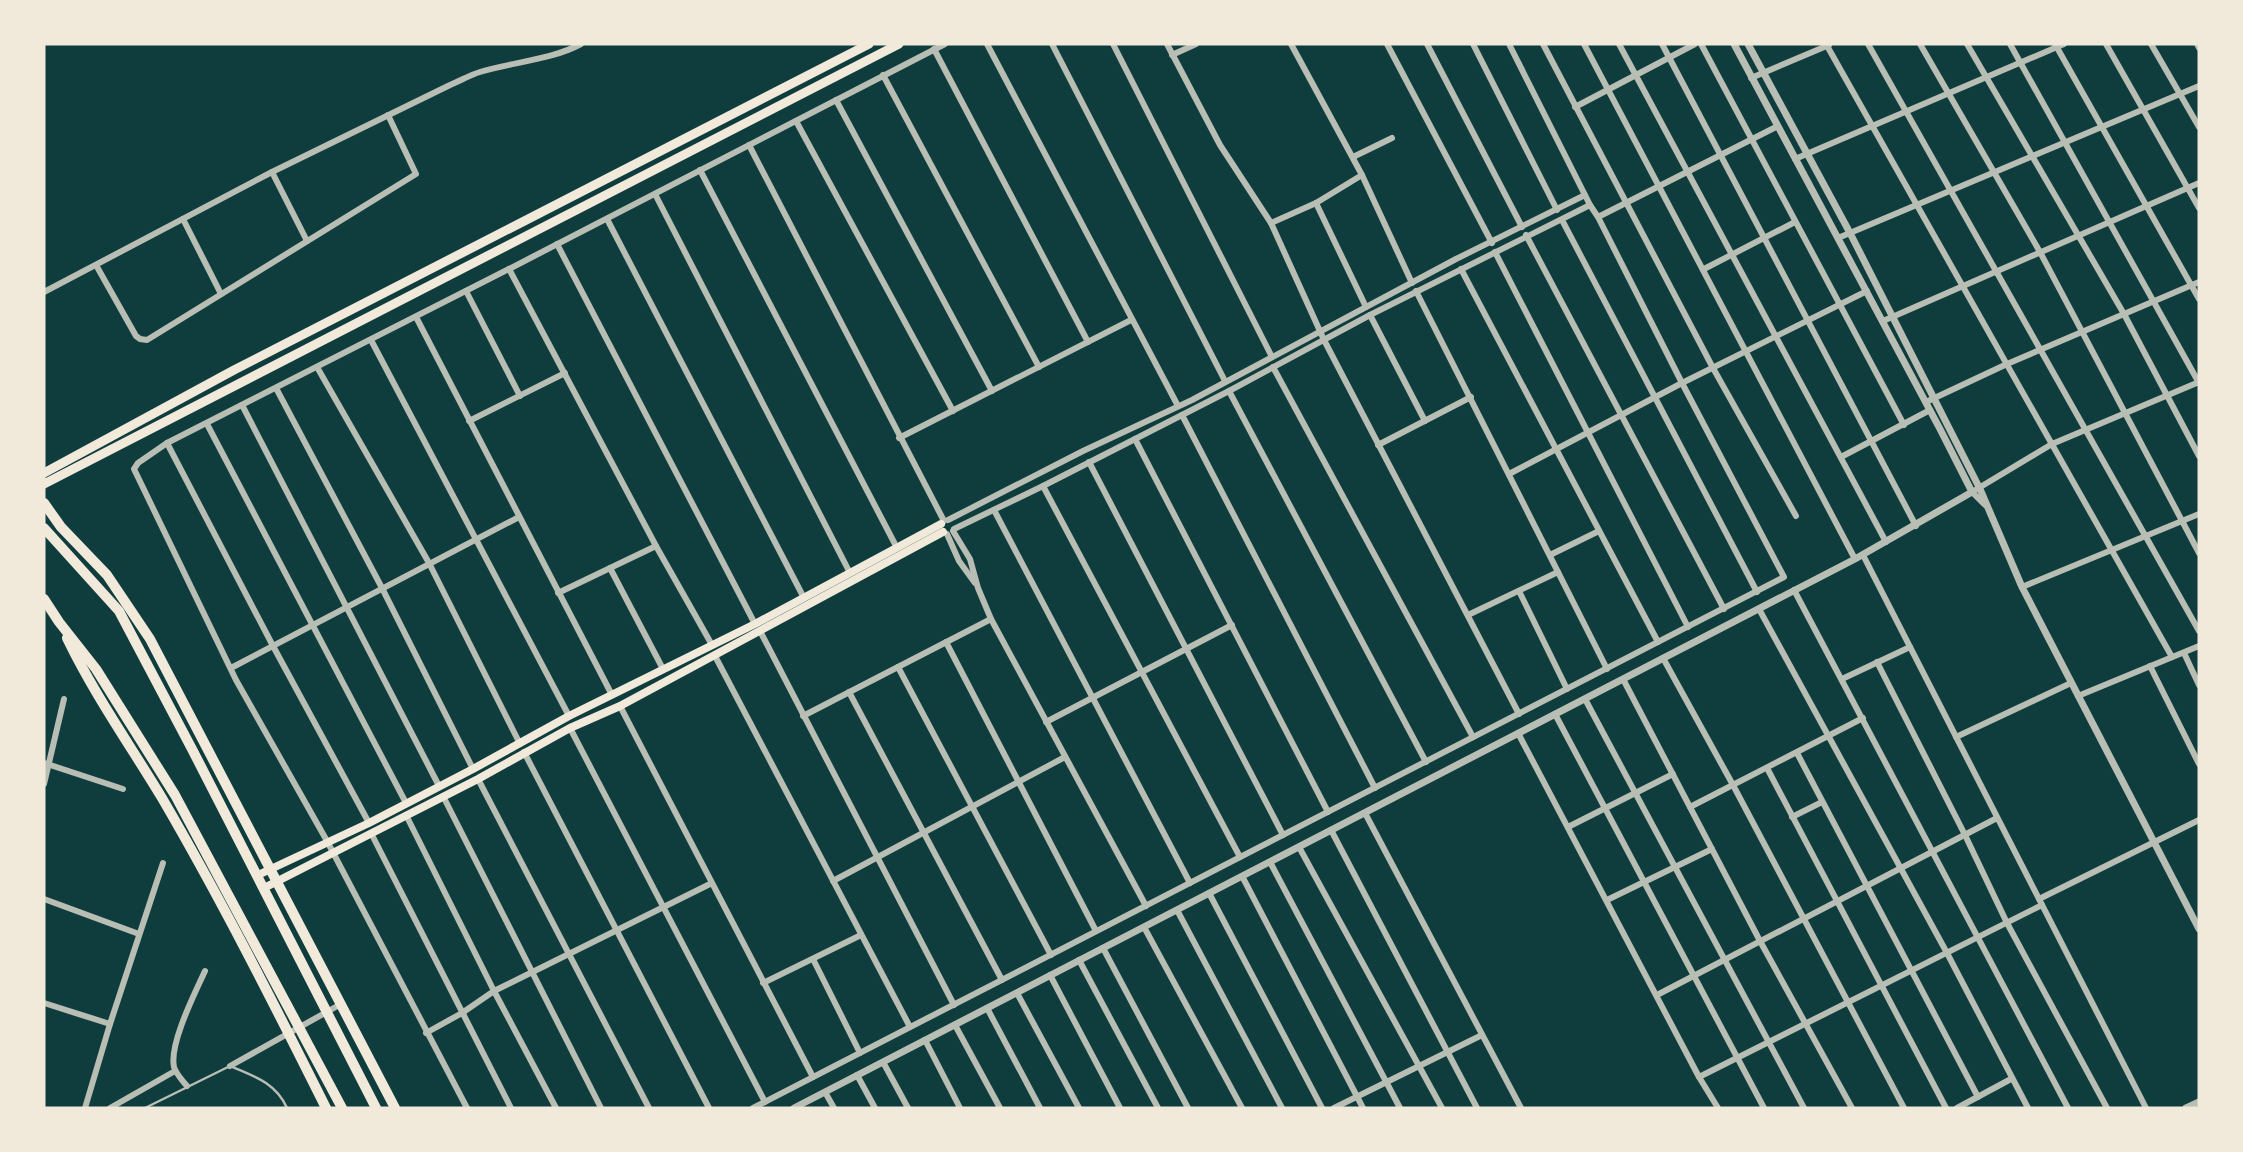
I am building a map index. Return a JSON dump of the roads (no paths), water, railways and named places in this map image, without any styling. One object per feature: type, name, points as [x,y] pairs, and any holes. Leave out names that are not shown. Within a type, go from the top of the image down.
[{"type":"highway","points":[[44,503],[61,527],[107,575],[150,639],[395,1108]]},
{"type":"highway","points":[[44,528],[119,611],[258,875],[376,1108]]},
{"type":"highway","points":[[44,599],[96,669],[176,795],[342,1108]]},
{"type":"highway","points":[[59,622],[85,675],[163,800],[326,1108]]},
{"type":"main road","points":[[44,473],[233,370],[869,44]]},
{"type":"main road","points":[[44,484],[900,44]]},
{"type":"main road","points":[[264,888],[478,779],[570,728],[620,706],[715,656],[804,598],[897,548],[947,527]]},
{"type":"main road","points":[[258,875],[369,823],[569,716],[712,645],[757,628],[947,527]]},
{"type":"street","points":[[44,292],[272,172],[478,72],[529,61],[581,44]]},
{"type":"street","points":[[467,1108],[327,841],[231,668],[134,469],[138,463],[167,443],[509,270],[945,44]]},
{"type":"street","points":[[987,44],[1178,406]]},
{"type":"street","points":[[1052,44],[1225,381]]},
{"type":"street","points":[[1113,44],[1272,357]]},
{"type":"street","points":[[1167,44],[1220,145],[1270,223],[1324,341],[1519,714]]},
{"type":"street","points":[[1172,55],[1196,44]]},
{"type":"street","points":[[1291,44],[1353,157],[1412,283]]},
{"type":"street","points":[[1387,44],[1492,243]]},
{"type":"street","points":[[1427,44],[1522,227]]},
{"type":"street","points":[[1473,44],[1557,210]]},
{"type":"street","points":[[753,1108],[1784,578],[1509,44]]},
{"type":"street","points":[[1542,44],[1713,368],[1797,516]]},
{"type":"street","points":[[1584,44],[1746,351],[1910,647],[2146,1108]]},
{"type":"street","points":[[1619,44],[1886,542]]},
{"type":"street","points":[[1662,44],[1916,526]]},
{"type":"street","points":[[1575,107],[1695,44]]},
{"type":"street","points":[[1701,44],[1904,425]]},
{"type":"street","points":[[1734,44],[1930,410],[1987,506],[2022,587],[2199,929]]},
{"type":"street","points":[[1748,44],[1850,233],[1934,398],[1976,491]]},
{"type":"street","points":[[1751,78],[1828,44],[2172,657]]},
{"type":"street","points":[[1868,44],[2199,631]]},
{"type":"street","points":[[1920,44],[2040,252],[2199,553]]},
{"type":"street","points":[[1967,44],[2124,314],[2199,456]]},
{"type":"street","points":[[795,1108],[1859,557],[1976,491],[2052,444],[2199,382],[2010,44]]},
{"type":"street","points":[[2106,44],[2199,208]]},
{"type":"street","points":[[2151,44],[2199,128]]},
{"type":"street","points":[[1795,159],[2059,45],[2199,299]]},
{"type":"street","points":[[934,49],[1088,342]]},
{"type":"street","points":[[883,75],[1038,367]]},
{"type":"street","points":[[1838,238],[2199,86]]},
{"type":"street","points":[[836,100],[992,391]]},
{"type":"street","points":[[96,265],[140,339],[147,340],[416,174],[388,116]]},
{"type":"street","points":[[796,121],[953,411]]},
{"type":"street","points":[[1598,217],[1778,126]]},
{"type":"street","points":[[1353,157],[1392,138]]},
{"type":"street","points":[[749,145],[947,527],[959,561],[978,587],[1046,722],[1146,906]]},
{"type":"street","points":[[700,170],[897,548]]},
{"type":"street","points":[[272,172],[307,240]]},
{"type":"street","points":[[1270,223],[1316,203],[1362,175]]},
{"type":"street","points":[[1882,321],[2199,183]]},
{"type":"street","points":[[655,194],[850,573]]},
{"type":"street","points":[[947,527],[1585,195]]},
{"type":"street","points":[[1316,203],[1366,307]]},
{"type":"street","points":[[947,527],[994,510],[1043,486],[1416,291],[1590,205]]},
{"type":"street","points":[[183,219],[221,294]]},
{"type":"street","points":[[607,219],[804,598]]},
{"type":"street","points":[[1562,219],[1757,592]]},
{"type":"street","points":[[1704,270],[1795,222]]},
{"type":"street","points":[[1526,235],[1724,608]]},
{"type":"street","points":[[557,244],[954,1005]]},
{"type":"street","points":[[1495,252],[1688,627]]},
{"type":"street","points":[[1461,269],[1658,642]]},
{"type":"street","points":[[509,270],[656,546],[712,645]]},
{"type":"street","points":[[1926,402],[2041,349],[2199,282]]},
{"type":"street","points":[[466,291],[520,396]]},
{"type":"street","points":[[1416,291],[1607,669]]},
{"type":"street","points":[[1509,474],[1682,383],[1867,292]]},
{"type":"street","points":[[1370,315],[1424,421]]},
{"type":"street","points":[[415,317],[612,695]]},
{"type":"street","points":[[900,438],[1131,320]]},
{"type":"street","points":[[370,340],[569,716]]},
{"type":"street","points":[[317,367],[429,563],[520,744]]},
{"type":"street","points":[[1273,367],[1474,737]]},
{"type":"street","points":[[469,421],[565,373]]},
{"type":"street","points":[[276,388],[382,588],[473,769]]},
{"type":"street","points":[[1229,391],[1426,762]]},
{"type":"street","points":[[1378,445],[1471,397]]},
{"type":"street","points":[[242,405],[439,786]]},
{"type":"street","points":[[1841,457],[1930,410]]},
{"type":"street","points":[[1182,415],[1375,788]]},
{"type":"street","points":[[207,424],[406,803]]},
{"type":"street","points":[[1135,439],[1328,812]]},
{"type":"street","points":[[167,443],[369,823]]},
{"type":"street","points":[[1089,462],[1283,835]]},
{"type":"street","points":[[1043,486],[1240,858]]},
{"type":"street","points":[[994,510],[1190,883]]},
{"type":"street","points":[[2022,587],[2199,514]]},
{"type":"street","points":[[231,668],[519,517]]},
{"type":"street","points":[[1550,555],[1599,531]]},
{"type":"street","points":[[558,593],[656,546]]},
{"type":"street","points":[[610,568],[663,670]]},
{"type":"street","points":[[1468,615],[1558,572]]},
{"type":"street","points":[[1794,590],[2068,1108]]},
{"type":"street","points":[[1519,591],[1567,689]]},
{"type":"street","points":[[1759,608],[1947,953],[2028,1108]]},
{"type":"street","points":[[803,716],[992,619]]},
{"type":"street","points":[[1046,722],[1232,625]]},
{"type":"street","points":[[946,642],[1096,932]]},
{"type":"street","points":[[2078,696],[2199,646]]},
{"type":"street","points":[[1842,679],[1910,647]]},
{"type":"street","points":[[2183,653],[2199,685]]},
{"type":"street","points":[[715,656],[910,1027]]},
{"type":"street","points":[[1663,658],[1904,1108]]},
{"type":"street","points":[[1877,662],[2007,923],[2107,1108]]},
{"type":"street","points":[[2150,666],[2199,764]]},
{"type":"street","points":[[898,667],[1051,955]]},
{"type":"street","points":[[1623,679],[1760,941],[1853,1108]]},
{"type":"street","points":[[1956,737],[2071,682]]},
{"type":"street","points":[[849,692],[1002,980]]},
{"type":"street","points":[[44,784],[46,764],[64,699]]},
{"type":"street","points":[[1585,699],[1804,1108]]},
{"type":"street","points":[[620,706],[710,884],[813,1077]]},
{"type":"street","points":[[1555,714],[1764,1108]]},
{"type":"street","points":[[1690,807],[1863,718]]},
{"type":"street","points":[[570,728],[765,1102]]},
{"type":"street","points":[[1518,733],[1699,1077],[1718,1108]]},
{"type":"street","points":[[524,752],[709,1108]]},
{"type":"street","points":[[1797,753],[1978,1097]]},
{"type":"street","points":[[833,881],[1065,757]]},
{"type":"street","points":[[46,764],[123,789]]},
{"type":"street","points":[[1767,768],[1946,1108]]},
{"type":"street","points":[[1568,827],[1673,774]]},
{"type":"street","points":[[478,779],[649,1108]]},
{"type":"street","points":[[443,796],[601,1108]]},
{"type":"street","points":[[1792,817],[1822,802]]},
{"type":"street","points":[[1365,813],[1521,1108]]},
{"type":"street","points":[[406,815],[494,992],[556,1108]]},
{"type":"street","points":[[1657,995],[1997,818]]},
{"type":"street","points":[[1699,1077],[2007,923],[2040,902],[2199,820]]},
{"type":"street","points":[[1331,830],[1477,1108]]},
{"type":"street","points":[[371,833],[511,1108]]},
{"type":"street","points":[[1299,847],[1442,1108]]},
{"type":"street","points":[[1607,900],[1712,849]]},
{"type":"street","points":[[1270,862],[1399,1108]]},
{"type":"street","points":[[85,1108],[163,863]]},
{"type":"street","points":[[1242,876],[1363,1108]]},
{"type":"street","points":[[426,1032],[494,992],[710,884]]},
{"type":"street","points":[[1209,893],[1322,1108]]},
{"type":"street","points":[[44,900],[139,934]]},
{"type":"street","points":[[1177,910],[1282,1108]]},
{"type":"street","points":[[1144,927],[1242,1108]]},
{"type":"street","points":[[763,983],[862,935]]},
{"type":"street","points":[[1103,948],[1188,1108]]},
{"type":"street","points":[[813,959],[860,1053]]},
{"type":"street","points":[[1079,960],[1158,1108]]},
{"type":"street","points":[[187,1086],[175,1071],[174,1051],[188,1007],[205,971]]},
{"type":"street","points":[[1050,975],[1120,1108]]},
{"type":"street","points":[[1017,993],[1079,1108]]},
{"type":"street","points":[[44,1003],[110,1024]]},
{"type":"street","points":[[230,1066],[341,1003]]},
{"type":"street","points":[[987,1008],[1038,1108]]},
{"type":"street","points":[[955,1025],[1000,1108]]},
{"type":"street","points":[[1334,1108],[1482,1035]]},
{"type":"street","points":[[925,1040],[960,1108]]},
{"type":"street","points":[[883,1062],[908,1108]]},
{"type":"street","points":[[110,1108],[175,1071]]},
{"type":"street","points":[[857,1075],[875,1108]]},
{"type":"street","points":[[1957,1108],[2011,1079]]},
{"type":"street","points":[[825,1092],[834,1108]]},
{"type":"street","points":[[2190,1108],[2199,1102]]},
{"type":"lane","points":[[145,1108],[230,1066],[266,1081],[286,1108]]}]
